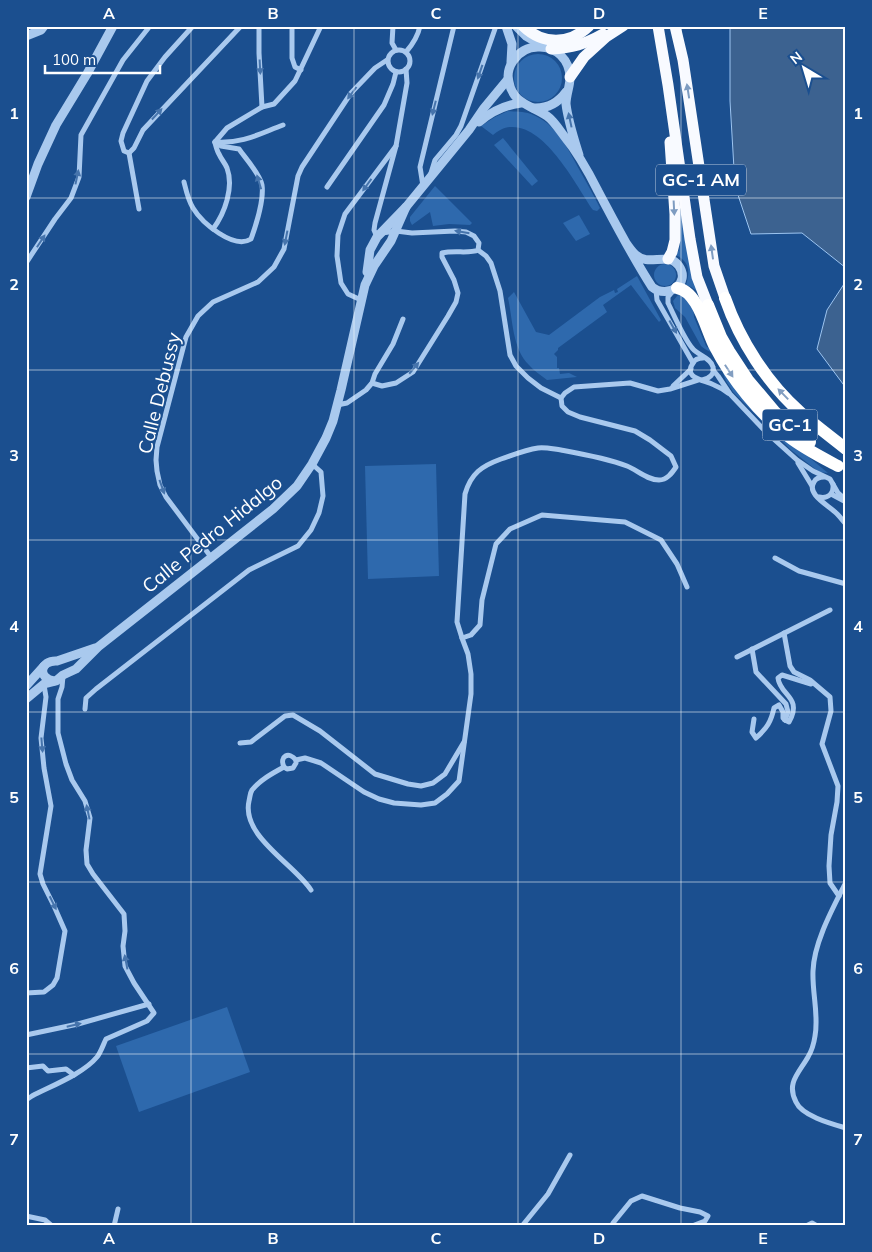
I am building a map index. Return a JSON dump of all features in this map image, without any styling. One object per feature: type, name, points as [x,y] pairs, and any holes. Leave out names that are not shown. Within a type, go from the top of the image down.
[{"type":"highway","points":[[523,26],[537,36],[558,40],[572,38],[589,26]]},
{"type":"highway","points":[[571,46],[587,36],[597,26]]},
{"type":"highway","points":[[547,48],[586,43],[615,26]]},
{"type":"highway","points":[[570,81],[584,57],[606,37],[623,26]]},
{"type":"highway","name":"GC-1 AM","points":[[658,26],[697,277],[708,305]]},
{"type":"highway","name":"GC-1 AM","points":[[675,26],[684,60],[714,266],[725,298]]},
{"type":"highway","points":[[681,26],[684,60]]},
{"type":"highway","points":[[663,259],[672,252],[675,240],[668,124],[668,85]]},
{"type":"highway","points":[[675,289],[683,289],[691,296],[701,314],[714,346],[740,388],[761,411],[788,436],[842,469]]},
{"type":"highway","name":"GC-1","points":[[725,298],[744,340],[778,390],[800,412],[846,449]]},
{"type":"highway","name":"GC-1","points":[[708,305],[729,351],[748,380],[775,412],[842,469]]},
{"type":"street","points":[[26,36],[41,30],[44,26]]},
{"type":"street","points":[[26,197],[38,164],[56,125],[113,26]]},
{"type":"street","points":[[26,263],[71,198],[79,177],[81,135],[123,60],[150,26]]},
{"type":"street","points":[[129,153],[124,151],[121,141],[146,81],[194,26]]},
{"type":"street","points":[[129,153],[134,148],[143,130],[241,26]]},
{"type":"street","points":[[259,26],[262,107]]},
{"type":"street","points":[[292,26],[292,58],[295,67],[300,70]]},
{"type":"street","points":[[215,142],[227,128],[262,107],[274,104],[295,81],[321,26]]},
{"type":"street","points":[[393,26],[392,43],[396,50]]},
{"type":"street","points":[[406,52],[412,45],[420,26]]},
{"type":"street","points":[[423,186],[420,166],[454,26]]},
{"type":"street","points":[[429,178],[435,160],[461,126],[496,26]]},
{"type":"street","points":[[506,26],[512,44],[511,64]]},
{"type":"street","points":[[516,26],[526,36],[559,53],[569,68],[570,81],[566,102],[579,156]]},
{"type":"street","points":[[547,48],[534,47],[524,50],[516,56],[508,71],[510,88],[514,96],[521,103],[548,117],[579,156],[626,243],[656,290],[657,300],[692,366],[693,375],[730,394]]},
{"type":"street","points":[[396,50],[406,52],[410,59],[409,66],[403,71],[396,72],[391,69],[388,63],[390,54],[396,50]]},
{"type":"street","name":"Calle Debussy","points":[[211,557],[166,497],[157,471],[157,447],[186,337],[198,316],[213,302],[258,282],[274,267],[284,249],[298,176],[302,166],[352,93],[365,77],[388,60]]},
{"type":"street","points":[[406,69],[408,83],[396,146],[374,230],[378,235],[396,231],[412,233],[466,232],[474,236],[479,243],[478,250]]},
{"type":"street","points":[[327,187],[384,105],[396,72]]},
{"type":"street","name":"Calle Pedro Hidalgo","points":[[98,647],[273,509],[297,486],[312,464],[333,421],[365,285],[370,250],[378,235],[406,207],[508,79]]},
{"type":"street","points":[[531,107],[547,107],[555,104],[566,92],[570,81]]},
{"type":"street","name":"Calle Pedro Hidalgo","points":[[469,130],[490,113],[506,105],[521,103]]},
{"type":"street","points":[[215,142],[228,143],[245,140],[283,125]]},
{"type":"street","points":[[213,229],[224,210],[230,177],[218,153],[215,142]]},
{"type":"street","points":[[184,182],[192,207],[202,220],[223,237],[237,241],[252,239],[261,203],[262,185],[239,149],[222,146],[215,142]]},
{"type":"street","points":[[361,300],[348,294],[341,283],[337,256],[338,235],[345,214],[396,146]]},
{"type":"street","points":[[129,153],[139,209]]},
{"type":"street","name":"Calle Pedro Hidalgo","points":[[365,285],[374,266],[391,241],[406,207]]},
{"type":"street","points":[[399,221],[404,228],[412,233]]},
{"type":"street","points":[[296,760],[305,758],[321,763],[364,792],[394,803],[421,805],[435,803],[447,794],[459,781],[471,694],[468,654],[458,622],[465,494],[468,484],[474,475],[484,467],[497,461],[538,448],[576,452],[600,457],[660,480],[670,476],[676,467],[671,456],[635,431],[580,417],[568,412],[562,406],[561,398],[574,387],[630,383],[658,390],[670,389],[711,376],[713,370],[712,363],[693,349],[668,303],[668,297],[681,280],[681,269],[678,264],[674,260],[640,258],[636,256],[626,243]]},
{"type":"street","points":[[370,250],[375,255],[382,255]]},
{"type":"street","points":[[372,383],[382,386],[396,383],[413,372],[456,302],[458,293],[442,253],[450,251],[473,252],[478,250]]},
{"type":"street","points":[[478,250],[491,263],[500,291],[510,355],[516,366],[541,388],[561,398]]},
{"type":"street","points":[[650,282],[648,272],[650,267],[663,259]]},
{"type":"street","points":[[656,290],[665,292],[675,289]]},
{"type":"street","points":[[336,405],[347,403],[366,390],[372,383],[375,374],[393,344],[403,319]]},
{"type":"street","points":[[670,389],[698,359],[704,358]]},
{"type":"street","points":[[713,370],[730,394],[767,434],[797,460],[813,471],[830,479],[838,493],[846,501]]},
{"type":"street","points":[[797,460],[812,486],[813,493],[846,524]]},
{"type":"street","points":[[85,709],[86,698],[96,689],[249,570],[298,546],[311,530],[319,513],[323,496],[321,472],[312,464]]},
{"type":"street","points":[[812,486],[815,480],[824,476]]},
{"type":"street","points":[[833,484],[833,491],[830,496],[834,511]]},
{"type":"street","points":[[818,497],[825,498],[830,496],[846,501]]},
{"type":"street","points":[[462,638],[471,635],[480,625],[482,600],[496,544],[510,529],[542,515],[625,522],[661,540],[677,564],[687,587]]},
{"type":"street","points":[[774,558],[799,571],[846,584]]},
{"type":"street","points":[[737,657],[830,610]]},
{"type":"street","points":[[784,633],[790,666],[794,672],[822,688],[830,697],[831,710],[822,744],[838,786],[829,866],[830,883],[839,896]]},
{"type":"street","points":[[26,686],[44,665],[50,661],[57,661],[98,647]]},
{"type":"street","points":[[26,698],[44,680],[59,680],[63,675],[76,669],[98,647]]},
{"type":"street","points":[[752,649],[756,672],[786,704],[788,712],[785,720]]},
{"type":"street","points":[[26,1100],[74,1075],[98,1056],[106,1039],[147,1021],[154,1013],[134,983],[126,966],[123,946],[125,931],[124,914],[87,864],[86,850],[90,818],[86,802],[72,780],[58,733],[58,699],[62,687],[64,669],[57,661]]},
{"type":"street","points":[[26,993],[44,992],[53,985],[57,978],[65,931],[40,874],[51,806],[44,768],[42,738],[46,697],[44,665]]},
{"type":"street","points":[[785,720],[790,722],[794,713],[794,705],[779,683],[778,678],[782,675],[822,688]]},
{"type":"street","points":[[754,719],[752,732],[756,738],[772,720],[774,708],[779,705],[785,720]]},
{"type":"street","points":[[240,743],[251,742],[278,720],[285,716],[293,715],[320,731],[375,774],[421,786],[433,783],[445,774],[466,739]]},
{"type":"street","points":[[284,767],[282,760],[287,756],[292,756],[296,760]]},
{"type":"street","points":[[296,760],[293,768],[288,769],[284,767],[259,783],[251,791],[248,805],[249,817],[259,836],[267,846],[305,881],[311,890]]},
{"type":"street","points":[[846,882],[819,942],[813,969],[813,991],[817,1018],[815,1037],[808,1056],[794,1078],[792,1090],[796,1104],[806,1113],[822,1121],[846,1128]]},
{"type":"street","points":[[26,1035],[78,1024],[149,1004]]},
{"type":"street","points":[[26,1068],[43,1066],[48,1072],[66,1069],[74,1075]]},
{"type":"street","points":[[522,1226],[548,1194],[570,1154]]},
{"type":"street","points":[[612,1226],[631,1201],[642,1196],[700,1212],[708,1216],[705,1221],[692,1226]]},
{"type":"street","points":[[114,1226],[118,1208]]},
{"type":"street","points":[[26,1216],[45,1220],[52,1226]]},
{"type":"street","points":[[806,1226],[812,1223],[817,1226]]},
{"type":"shaded area","points":[[731,26],[846,26],[846,268],[802,233],[751,234],[735,186],[730,101]]},
{"type":"shaded area","points":[[538,54],[547,56],[555,61],[560,69],[562,78],[560,87],[555,95],[547,100],[538,102],[529,100],[521,95],[516,87],[514,78],[516,69],[521,61],[529,56]]},
{"type":"shaded area","points":[[508,111],[531,114],[540,118],[554,130],[566,146],[593,194],[600,208],[597,211],[593,210],[558,158],[535,135],[523,129],[510,127],[493,135],[481,126]]},
{"type":"shaded area","points":[[503,138],[538,181],[532,186],[494,145]]},
{"type":"shaded area","points":[[435,186],[472,223],[470,225],[449,224],[433,226],[430,212],[412,225],[410,217]]},
{"type":"shaded area","points":[[677,194],[697,291],[686,285],[688,268],[684,261],[676,255],[680,243]]},
{"type":"shaded area","points":[[579,215],[590,234],[576,241],[563,223]]},
{"type":"shaded area","points":[[665,264],[673,267],[676,275],[673,283],[665,286],[657,283],[654,275],[657,267]]},
{"type":"shaded area","points":[[637,276],[661,320],[659,322],[631,285],[603,305],[607,312],[558,348],[554,354],[557,357],[557,368],[559,368],[560,374],[569,373],[577,377],[547,380],[523,358],[516,342],[508,298],[514,292],[536,332],[549,335],[600,297],[614,290],[615,293],[618,292],[617,289]]},
{"type":"shaded area","points":[[846,281],[846,388],[817,349],[827,310]]},
{"type":"shaded area","points":[[679,295],[690,299],[694,317],[706,346],[717,355],[744,395],[771,426],[828,473],[819,472],[791,450],[733,392],[726,381],[721,364],[715,354],[701,346],[685,317],[675,308],[673,301]]},
{"type":"shaded area","points":[[436,464],[439,576],[368,579],[365,466]]},
{"type":"shaded area","points":[[227,1007],[250,1072],[139,1112],[116,1046]]}]
